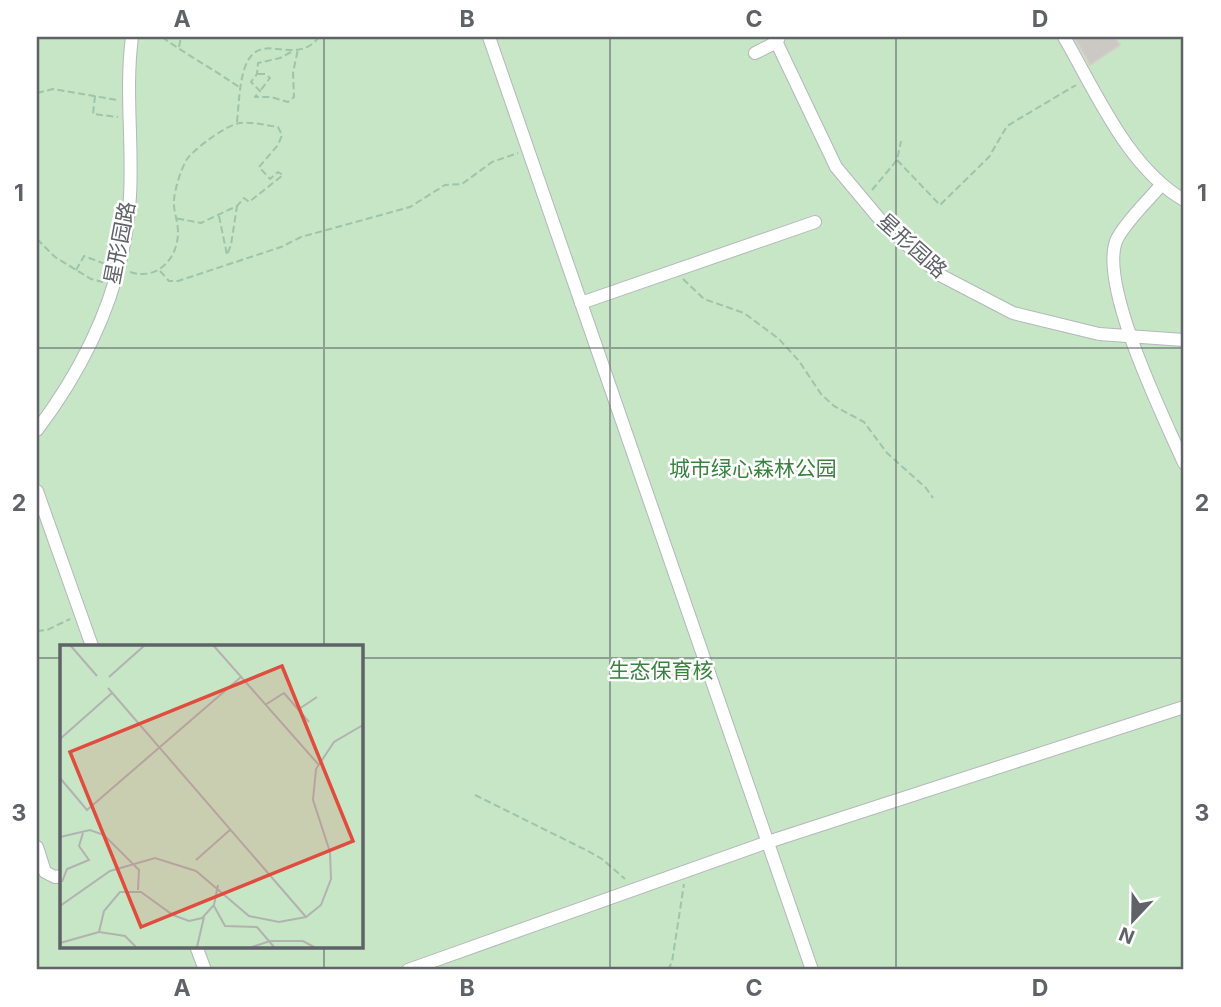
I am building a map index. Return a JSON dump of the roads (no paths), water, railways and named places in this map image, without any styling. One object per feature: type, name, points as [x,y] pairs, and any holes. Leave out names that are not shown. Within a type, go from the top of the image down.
[{"type":"street","name":"星形园路","points":[[37,430],[64,393],[98,329],[114,285],[125,240],[130,195],[129,103],[132,37]]},
{"type":"street","points":[[489,37],[812,970]]},
{"type":"street","points":[[1064,37],[1134,157],[1161,185],[1184,200]]},
{"type":"street","name":"星形园路","points":[[777,38],[836,167],[882,222],[940,275],[1013,313],[1099,334],[1184,341]]},
{"type":"street","points":[[755,53],[777,38]]},
{"type":"street","points":[[1161,185],[1117,239],[1112,261],[1114,284],[1131,337],[1184,463]]},
{"type":"street","points":[[582,303],[815,222]]},
{"type":"street","points":[[37,491],[92,645]]},
{"type":"street","points":[[408,970],[768,842],[1184,707]]},
{"type":"street","points":[[37,847],[45,872],[55,877],[60,876]]},
{"type":"street","points":[[197,948],[205,970]]},
{"type":"park label","name":"城市绿心森林公园","points":[[753,469]]},
{"type":"park label","name":"生态保育核","points":[[661,671]]}]
